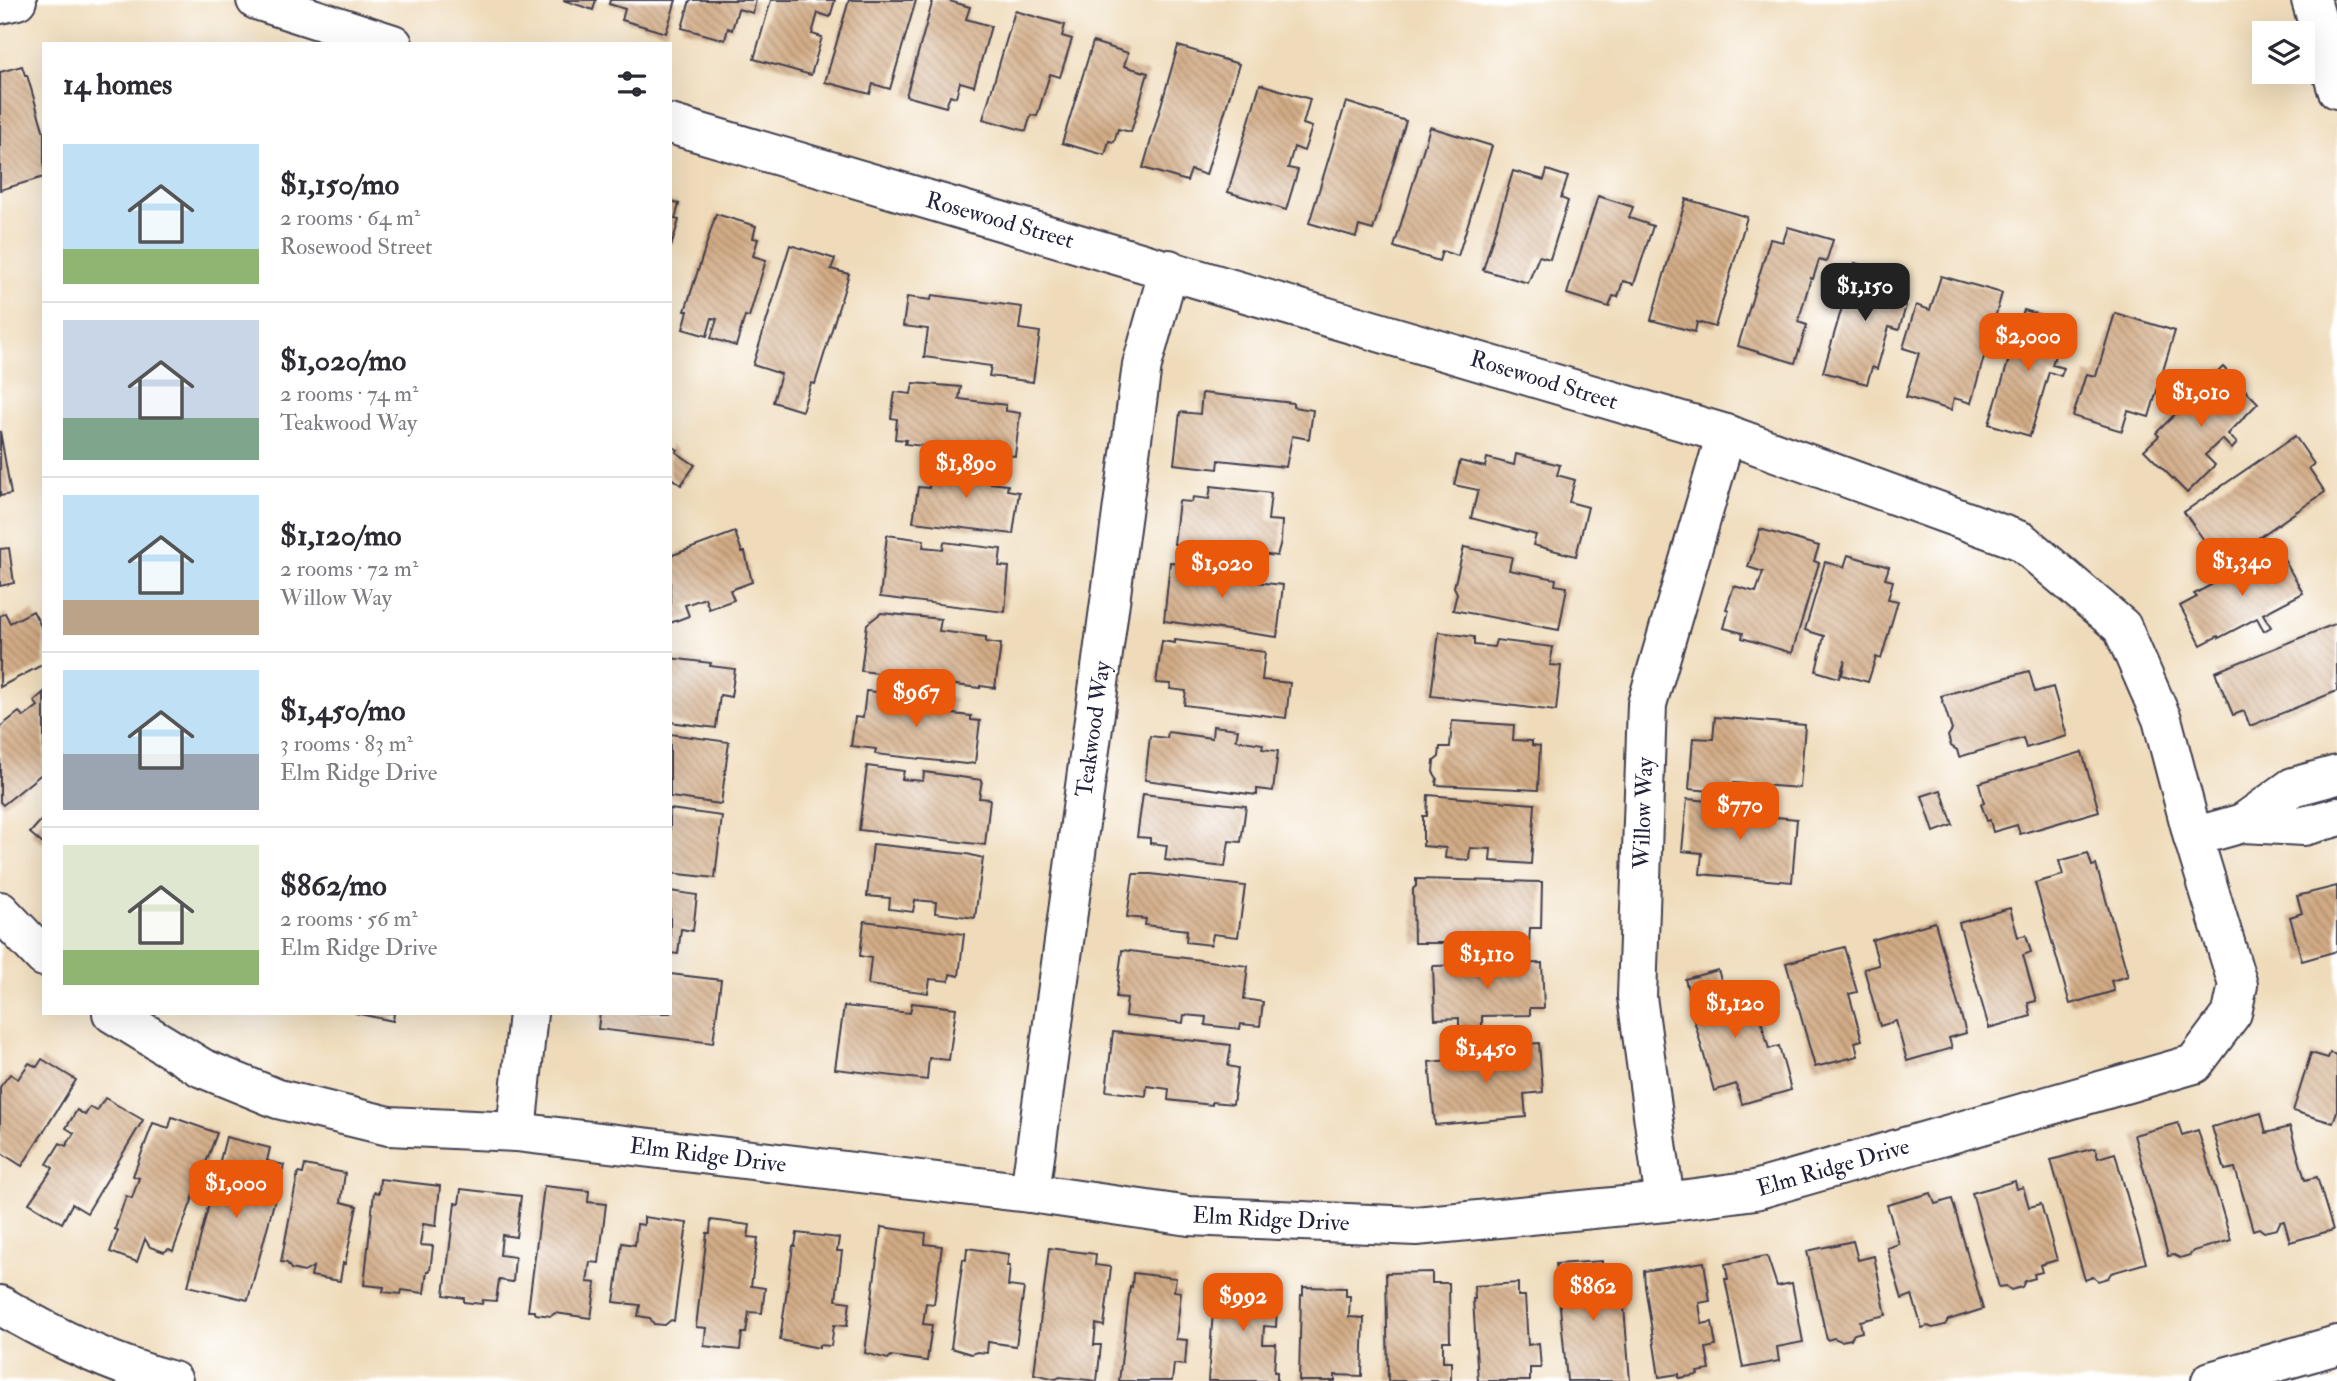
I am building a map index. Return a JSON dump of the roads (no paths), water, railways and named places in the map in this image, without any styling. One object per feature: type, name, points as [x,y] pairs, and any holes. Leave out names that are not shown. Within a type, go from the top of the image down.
[{"type":"street","points":[[0,4],[17,0]]},
{"type":"street","points":[[257,0],[375,41]]},
{"type":"street","points":[[2311,0],[2337,89]]},
{"type":"street","name":"Rosewood Street","points":[[672,125],[1726,434],[2021,541],[2122,626],[2162,719],[2193,837]]},
{"type":"street","name":"Teakwood Way","points":[[1030,1193],[1142,365],[1169,269]]},
{"type":"street","name":"Willow Way","points":[[1665,1202],[1637,997],[1647,704],[1726,434]]},
{"type":"street","points":[[2243,823],[2293,788],[2337,775]]},
{"type":"street","points":[[2193,837],[2243,823],[2304,826],[2337,817]]},
{"type":"street","name":"Elm Ridge Drive","points":[[115,1015],[202,1068],[278,1099],[389,1126],[516,1132],[1030,1193],[1189,1216],[1416,1226],[1665,1202],[1755,1190],[2194,1064],[2232,1013],[2238,985],[2193,837]]},
{"type":"street","points":[[0,911],[42,955]]},
{"type":"street","points":[[516,1132],[528,1015]]},
{"type":"street","points":[[0,1305],[45,1332],[137,1371],[173,1381]]},
{"type":"street","points":[[2211,1381],[2337,1345]]}]
